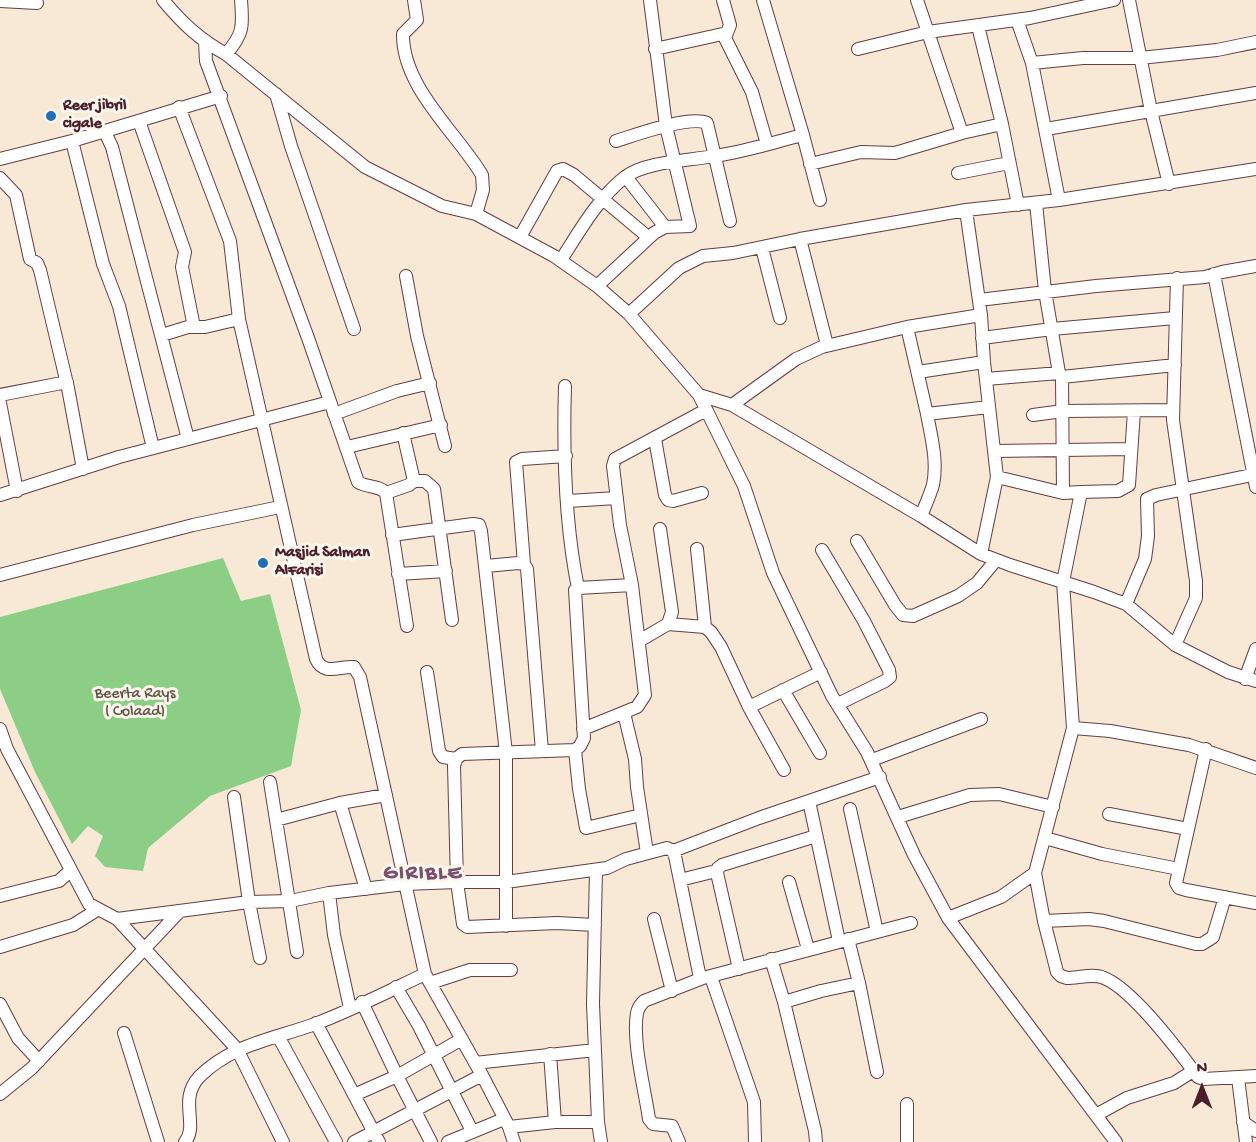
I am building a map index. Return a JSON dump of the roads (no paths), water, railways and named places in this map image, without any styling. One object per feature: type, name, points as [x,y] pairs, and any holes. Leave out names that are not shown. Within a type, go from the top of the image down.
[{"type":"street","points":[[163,0],[183,24],[276,93],[365,167],[442,206],[476,214],[561,260],[597,286],[629,314],[699,395],[744,486],[773,573],[821,672],[872,760],[914,855],[948,918],[1116,1142]]},
{"type":"street","points":[[226,54],[240,35],[243,26],[241,0]]},
{"type":"street","points":[[414,0],[417,20],[403,34],[404,50],[423,95],[482,175],[483,190],[476,214]]},
{"type":"street","points":[[597,286],[648,237],[665,227],[690,226],[666,126],[650,0]]},
{"type":"street","points":[[723,0],[730,24],[725,38],[752,92],[767,144]]},
{"type":"street","points":[[763,0],[820,200]]},
{"type":"street","points":[[917,0],[962,133]]},
{"type":"street","points":[[858,49],[928,32],[1017,20],[1114,0]]},
{"type":"street","points":[[1129,0],[1151,111],[1169,184]]},
{"type":"street","points":[[0,1],[37,3]]},
{"type":"street","points":[[1017,20],[1032,63],[1059,200]]},
{"type":"street","points":[[978,26],[1002,124],[1018,205]]},
{"type":"street","points":[[655,49],[727,33]]},
{"type":"street","points":[[205,42],[206,61],[221,96],[358,482],[364,486],[381,489],[386,493],[407,626]]},
{"type":"street","points":[[1032,63],[1083,58],[1140,58],[1217,50],[1256,42]]},
{"type":"street","points":[[276,93],[291,146],[354,329]]},
{"type":"street","points":[[1046,129],[1256,93]]},
{"type":"street","points":[[0,159],[105,132],[179,107],[221,96]]},
{"type":"street","points":[[179,107],[230,241],[238,319],[316,659],[319,666],[324,669],[352,666],[357,670],[427,979],[482,1074],[514,1142]]},
{"type":"street","points":[[616,141],[666,126],[696,120],[704,121],[708,124],[730,221]]},
{"type":"street","points":[[139,121],[185,252],[182,267],[195,327]]},
{"type":"street","points":[[810,164],[861,152],[896,153],[962,133],[1002,124]]},
{"type":"street","points":[[105,132],[112,147],[188,439]]},
{"type":"street","points":[[561,260],[604,199],[626,177],[675,160],[714,156],[803,135]]},
{"type":"street","points":[[72,141],[103,264],[119,306],[153,448]]},
{"type":"street","points":[[958,173],[1009,163]]},
{"type":"street","points":[[520,237],[557,171],[563,169],[574,175],[648,237]]},
{"type":"street","points":[[629,314],[679,268],[703,256],[762,248],[800,238],[966,210],[1059,200],[1256,170]]},
{"type":"street","points":[[626,177],[665,227]]},
{"type":"street","points":[[0,178],[16,195],[30,259],[37,263],[40,270],[67,382],[83,469]]},
{"type":"street","points":[[1036,203],[1045,291],[1064,411],[1062,493]]},
{"type":"street","points":[[966,210],[981,315],[981,338],[997,477],[981,554]]},
{"type":"street","points":[[800,238],[827,345]]},
{"type":"street","points":[[762,248],[780,318]]},
{"type":"street","points":[[979,300],[1045,291],[1204,277],[1256,266]]},
{"type":"street","points":[[1126,604],[1145,560],[1148,536],[1147,499],[1156,495],[1255,478],[1214,274]]},
{"type":"street","points":[[406,276],[417,336],[445,446]]},
{"type":"street","points":[[1174,645],[1196,598],[1196,580],[1173,410],[1177,278]]},
{"type":"street","points":[[732,405],[796,359],[813,350],[907,327],[981,315]]},
{"type":"street","points":[[981,338],[1175,318]]},
{"type":"street","points":[[162,335],[238,319]]},
{"type":"street","points":[[907,327],[934,450],[933,484],[921,516]]},
{"type":"street","points":[[918,372],[984,362]]},
{"type":"street","points":[[986,379],[1175,365]]},
{"type":"street","points":[[0,395],[67,382]]},
{"type":"street","points":[[0,495],[153,448],[262,420],[332,408],[430,383]]},
{"type":"street","points":[[565,386],[570,549],[578,588]]},
{"type":"street","points":[[699,395],[732,405],[981,554],[1126,604],[1174,645],[1250,680],[1256,649]]},
{"type":"street","points":[[0,403],[17,491]]},
{"type":"street","points":[[927,414],[989,407]]},
{"type":"street","points":[[583,729],[637,707],[645,694],[632,585],[620,525],[613,466],[615,459],[706,410]]},
{"type":"street","points":[[1033,415],[1064,411],[1173,410]]},
{"type":"street","points":[[997,477],[1062,493],[1125,489],[1129,482],[1134,411]]},
{"type":"street","points":[[347,447],[441,425]]},
{"type":"street","points":[[403,433],[414,480]]},
{"type":"street","points":[[655,439],[665,495],[668,500],[674,501],[702,493]]},
{"type":"street","points":[[994,451],[1131,449]]},
{"type":"street","points":[[542,751],[516,462],[522,459],[566,456]]},
{"type":"street","points":[[386,493],[409,485],[414,480]]},
{"type":"street","points":[[414,480],[425,482],[434,489],[452,620]]},
{"type":"street","points":[[1081,492],[1063,582],[1073,728],[1035,873],[1054,964],[1061,976],[1102,977],[1122,988],[1198,1077],[1204,1079],[1256,1076]]},
{"type":"street","points":[[568,501],[617,498]]},
{"type":"street","points":[[0,575],[193,525],[280,507]]},
{"type":"street","points":[[392,535],[473,524],[478,525],[481,531],[506,753],[506,926]]},
{"type":"street","points":[[660,529],[671,597],[672,612],[668,624]]},
{"type":"street","points":[[857,541],[903,615],[913,616],[958,596],[977,583],[996,560]]},
{"type":"street","points":[[697,549],[705,627]]},
{"type":"street","points":[[822,550],[864,621],[889,670],[890,677],[838,704]]},
{"type":"street","points":[[486,566],[524,564]]},
{"type":"street","points":[[398,574],[446,571]]},
{"type":"street","points":[[595,925],[557,923],[467,927],[463,924],[457,882],[454,766],[456,759],[462,754],[575,750],[580,746],[584,738],[573,594],[578,588],[632,585]]},
{"type":"street","points":[[639,641],[668,624],[705,627],[711,632],[721,647],[749,707],[784,770]]},
{"type":"street","points":[[427,672],[439,751],[443,757],[456,759]]},
{"type":"street","points":[[749,707],[821,672]]},
{"type":"street","points":[[783,690],[820,753]]},
{"type":"street","points":[[624,713],[635,759],[647,853]]},
{"type":"street","points":[[872,760],[981,719]]},
{"type":"street","points":[[1073,728],[1110,731],[1206,749],[1256,768]]},
{"type":"street","points":[[0,729],[7,749],[89,904],[117,919],[237,1049],[283,1142]]},
{"type":"street","points":[[1206,749],[1176,883],[1179,888],[1256,903]]},
{"type":"street","points":[[575,750],[586,828],[641,815]]},
{"type":"street","points":[[117,919],[249,902],[290,901],[329,893],[405,884],[506,882],[607,868],[626,858],[667,848],[673,851],[880,777]]},
{"type":"street","points":[[270,782],[297,952]]},
{"type":"street","points":[[898,817],[970,795],[999,794],[1053,807]]},
{"type":"street","points":[[276,820],[340,803],[386,795]]},
{"type":"street","points":[[234,796],[249,902],[261,958]]},
{"type":"street","points":[[808,801],[843,940],[859,983],[877,1072]]},
{"type":"street","points":[[340,803],[366,889]]},
{"type":"street","points":[[850,809],[877,932]]},
{"type":"street","points":[[1109,814],[1188,829]]},
{"type":"street","points":[[740,969],[717,873],[718,868],[816,836]]},
{"type":"street","points":[[1045,838],[1102,854],[1179,869]]},
{"type":"street","points":[[673,851],[699,973],[707,977],[754,1102],[755,1142]]},
{"type":"street","points":[[0,896],[59,881],[71,870]]},
{"type":"street","points":[[596,870],[593,1004],[598,1122],[601,1142]]},
{"type":"street","points":[[680,880],[712,872],[717,873]]},
{"type":"street","points":[[948,918],[1001,897],[1035,873]]},
{"type":"street","points":[[789,882],[808,949]]},
{"type":"street","points":[[329,893],[334,935],[350,1008]]},
{"type":"street","points":[[1044,921],[1089,919],[1104,921],[1202,944],[1213,937],[1225,897]]},
{"type":"street","points":[[0,947],[73,925],[97,910]]},
{"type":"street","points":[[0,1094],[39,1061],[180,911]]},
{"type":"street","points":[[654,919],[672,991]]},
{"type":"street","points":[[679,1142],[672,1126],[653,1124],[649,1119],[637,1042],[636,1015],[644,1001],[707,977],[911,923]]},
{"type":"street","points":[[771,960],[784,1002],[816,1142]]},
{"type":"street","points":[[185,1142],[189,1136],[189,1098],[195,1083],[237,1049],[316,1023],[396,987],[470,970],[511,970]]},
{"type":"street","points":[[784,1002],[859,983]]},
{"type":"street","points":[[396,987],[472,1131]]},
{"type":"street","points":[[362,1002],[431,1142]]},
{"type":"street","points":[[0,1004],[18,1038],[39,1061]]},
{"type":"street","points":[[316,1023],[376,1137]]},
{"type":"street","points":[[124,1033],[158,1142]]},
{"type":"street","points":[[278,1036],[336,1142]]},
{"type":"street","points":[[354,1095],[397,1076],[462,1039]]},
{"type":"street","points":[[475,1063],[595,1050]]},
{"type":"street","points":[[550,1054],[555,1122]]},
{"type":"street","points":[[1096,1115],[1127,1098],[1174,1083],[1193,1071]]},
{"type":"street","points":[[354,1142],[376,1137],[415,1111],[482,1074]]},
{"type":"street","points":[[1238,1078],[1246,1142]]},
{"type":"street","points":[[907,1104],[907,1142]]},
{"type":"street","points":[[448,1142],[472,1131],[507,1123],[598,1122]]},
{"type":"street","points":[[1243,1122],[1256,1131]]},
{"type":"place","name":"Reer jibril cigale","points":[[51,116]]},
{"type":"place","name":"Masjid Salman AlFarisi","points":[[263,563]]},
{"type":"district","name":"GIRIBLE","points":[[423,875]]},
{"type":"park label","name":"Beerta Rays ( Colaad)","points":[[135,704]]}]
